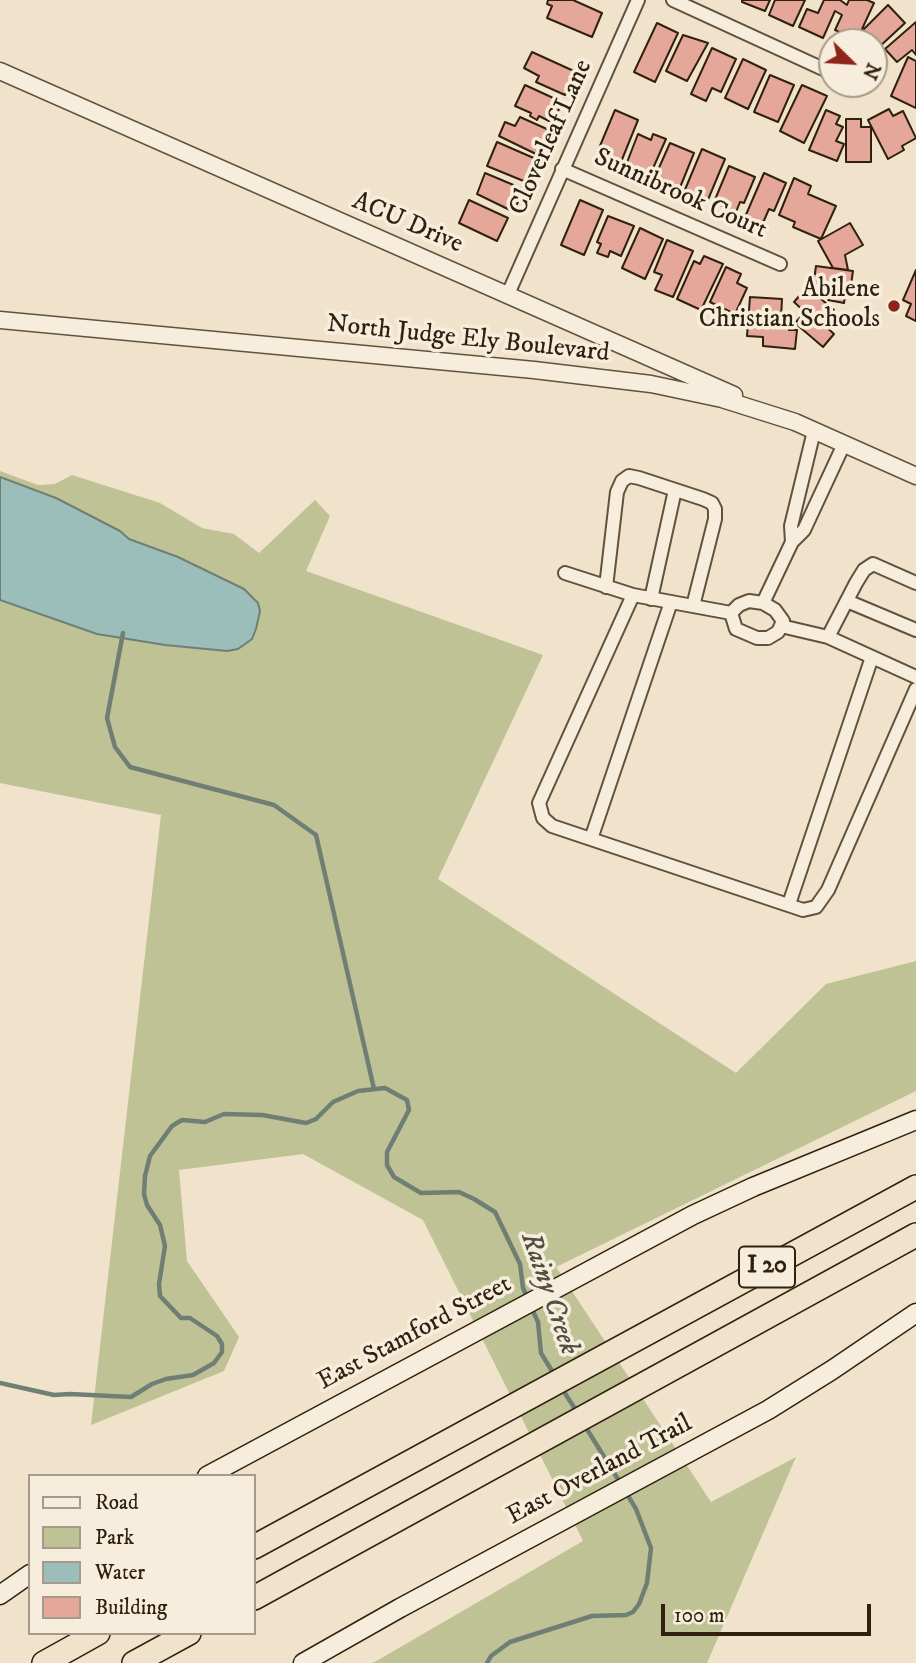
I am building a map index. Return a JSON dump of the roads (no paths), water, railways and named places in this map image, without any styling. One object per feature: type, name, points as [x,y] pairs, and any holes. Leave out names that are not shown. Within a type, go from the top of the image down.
[{"type":"highway","name":"I 20","points":[[256,1546],[916,1187]]},
{"type":"highway","name":"I 20","points":[[256,1597],[916,1236]]},
{"type":"highway","points":[[44,1663],[94,1635]]},
{"type":"highway","points":[[134,1663],[184,1635]]},
{"type":"main road","name":"East Stamford Street","points":[[211,1474],[579,1275],[717,1204],[916,1120]]},
{"type":"main road","name":"East Overland Trail","points":[[303,1663],[768,1410],[916,1313]]},
{"type":"main road","points":[[0,1588],[28,1574]]},
{"type":"main road","points":[[0,1595],[28,1574]]},
{"type":"street","name":"Cloverleaf Lane","points":[[508,294],[638,0]]},
{"type":"street","points":[[673,0],[818,67]]},
{"type":"street","name":"ACU Drive","points":[[0,71],[795,422]]},
{"type":"street","name":"Sunnibrook Court","points":[[562,169],[780,264]]},
{"type":"street","name":"North Judge Ely Boulevard","points":[[0,320],[534,370],[651,384],[722,399],[795,422],[916,476]]},
{"type":"street","points":[[792,542],[791,526],[814,430]]},
{"type":"street","points":[[763,603],[792,542],[804,530],[844,444]]},
{"type":"street","points":[[606,587],[617,492],[622,481],[629,476],[712,503],[715,509],[715,519],[693,606]]},
{"type":"street","points":[[651,599],[675,490]]},
{"type":"street","points":[[828,637],[864,570],[873,564],[916,583]]},
{"type":"street","points":[[565,573],[633,595],[731,613]]},
{"type":"street","points":[[633,595],[539,803],[543,818],[552,827],[803,910],[816,907],[828,890],[916,689]]},
{"type":"street","points":[[748,601],[763,603],[775,610],[783,621],[778,632],[768,638],[757,638],[736,629],[731,613],[748,601]]},
{"type":"street","points":[[847,601],[916,630]]},
{"type":"street","points":[[591,839],[671,602]]},
{"type":"street","points":[[781,626],[828,637],[916,677]]},
{"type":"street","points":[[789,904],[872,657]]},
{"type":"water","points":[[0,477],[56,498],[120,531],[129,539],[178,557],[244,589],[258,603],[260,611],[252,639],[238,649],[227,651],[165,645],[97,634],[0,600]]},
{"type":"waterway","points":[[123,633],[107,718],[115,747],[130,767],[274,805],[316,835],[374,1089]]},
{"type":"waterway","name":"Rainy Creek","points":[[0,1383],[54,1395],[131,1397],[152,1384],[193,1375],[214,1363],[222,1352],[222,1344],[217,1336],[190,1318],[181,1318],[160,1296],[159,1284],[165,1246],[160,1225],[147,1205],[144,1194],[150,1156],[172,1126],[182,1120],[205,1122],[224,1114],[262,1115],[306,1123],[316,1119],[333,1102],[358,1091],[385,1088],[407,1100],[409,1110],[387,1152],[387,1165],[394,1177],[421,1193],[459,1192],[495,1212],[520,1264],[523,1288],[528,1299]]},
{"type":"waterway","name":"Rainy Creek","points":[[531,1307],[538,1322],[541,1353],[555,1376]]},
{"type":"waterway","name":"Rainy Creek","points":[[561,1387],[577,1412]]},
{"type":"waterway","name":"Rainy Creek","points":[[585,1426],[621,1484]]},
{"type":"waterway","name":"Rainy Creek","points":[[487,1663],[491,1656],[510,1642],[592,1616],[626,1615],[633,1612],[647,1583],[651,1548],[636,1509],[625,1491]]},
{"type":"place","name":"Abilene Christian Schools","points":[[894,306]]}]
